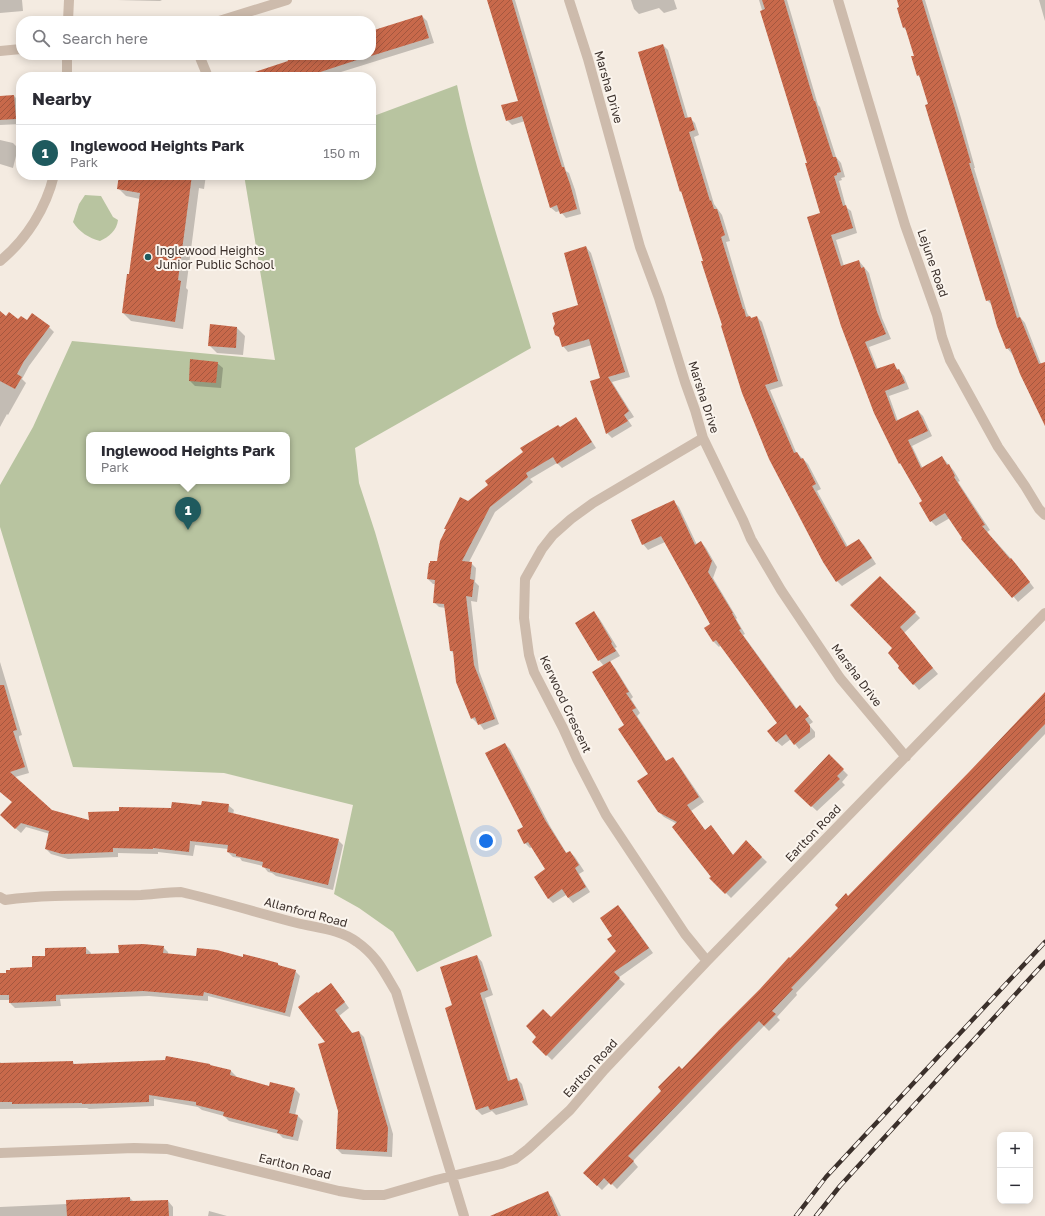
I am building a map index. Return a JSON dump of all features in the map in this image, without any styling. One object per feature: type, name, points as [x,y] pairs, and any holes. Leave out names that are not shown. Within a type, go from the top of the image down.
[{"type":"street","points":[[68,16],[69,0]]},
{"type":"street","points":[[235,16],[287,0]]},
{"type":"street","name":"Marsha Drive","points":[[569,0],[588,59],[640,247],[659,298],[703,438],[751,539],[784,596],[840,678],[906,757]]},
{"type":"street","name":"Lejune Road","points":[[838,0],[905,225],[937,315],[942,337],[950,360],[998,447],[1039,509],[1045,515]]},
{"type":"street","points":[[0,51],[16,49]]},
{"type":"street","points":[[67,60],[67,72]]},
{"type":"street","points":[[201,60],[206,72]]},
{"type":"street","points":[[0,261],[32,226],[53,180]]},
{"type":"street","name":"Kerwood Crescent","points":[[703,438],[593,502],[553,535],[542,549],[525,579],[524,618],[529,654],[534,672],[564,728],[577,759],[606,815],[685,934],[707,961]]},
{"type":"street","name":"Earlton Road","points":[[0,1153],[134,1148],[168,1149],[339,1191],[384,1195],[516,1159],[570,1110],[604,1070],[707,961],[1045,613]]},
{"type":"street","name":"Allanford Road","points":[[0,897],[5,900],[47,896],[142,895],[162,892],[181,892],[339,932],[356,941],[367,949],[378,961],[396,992],[464,1216]]},
{"type":"green space","points":[[457,85],[482,184],[531,348],[355,448],[359,483],[375,532],[492,936],[417,972],[393,932],[359,908],[334,894],[353,805],[224,773],[73,767],[0,527],[0,485],[33,427],[72,341],[275,360],[245,180],[376,180],[376,115]]},
{"type":"green space","points":[[85,195],[101,196],[113,217],[118,220],[112,233],[100,241],[85,234],[78,229],[73,222],[79,204]]},
{"type":"building","points":[[487,0],[512,0],[554,142],[562,167],[564,167],[570,184],[577,209],[560,214],[557,205],[550,208],[522,116],[506,121],[501,105],[518,101]]},
{"type":"building","points":[[762,0],[784,0],[814,101],[833,157],[836,157],[841,172],[834,176],[843,206],[846,205],[853,228],[831,235],[841,266],[859,260],[861,268],[864,267],[877,312],[886,334],[865,342],[876,369],[894,363],[897,370],[899,369],[905,383],[885,391],[896,421],[918,410],[928,431],[908,440],[921,468],[942,456],[947,465],[949,464],[955,476],[954,477],[985,525],[982,526],[1030,582],[1012,598],[961,539],[962,538],[945,513],[930,522],[919,503],[922,501],[900,463],[899,464],[874,413],[841,326],[807,217],[820,213],[805,163],[807,163],[760,11],[765,9]]},
{"type":"building","points":[[897,0],[922,0],[971,163],[969,163],[1017,318],[1020,317],[1039,364],[1045,362],[1045,426],[1020,374],[1010,348],[1006,349],[997,326],[990,300],[986,301],[925,105],[928,104],[911,56],[914,56],[905,27],[903,28],[899,15]]},
{"type":"building","points":[[422,15],[429,38],[376,54],[376,29]]},
{"type":"building","points":[[663,44],[685,118],[691,117],[695,130],[689,132],[710,201],[711,200],[714,209],[717,209],[725,235],[721,237],[743,309],[746,317],[750,316],[751,318],[757,316],[778,381],[765,385],[794,453],[797,452],[801,459],[803,458],[816,484],[812,486],[846,547],[859,539],[872,558],[836,582],[823,562],[769,459],[742,393],[701,261],[703,261],[681,191],[680,192],[638,52]]},
{"type":"building","points":[[357,60],[320,72],[255,72],[288,61]]},
{"type":"building","points":[[14,95],[16,119],[0,120],[0,96]]},
{"type":"building","points":[[118,180],[191,180],[178,280],[181,281],[175,322],[122,313],[140,193],[117,189]]},
{"type":"building","points":[[586,246],[625,372],[608,377],[629,411],[624,415],[628,421],[606,434],[590,381],[600,378],[589,339],[562,347],[559,337],[555,335],[553,328],[555,324],[552,313],[578,305],[564,253]]},
{"type":"building","points":[[0,311],[6,316],[9,312],[18,319],[21,316],[27,320],[32,313],[50,326],[24,361],[17,374],[22,377],[15,389],[0,381]]},
{"type":"building","points":[[210,324],[237,327],[236,348],[208,346]]},
{"type":"building","points":[[190,359],[218,362],[216,383],[189,381]]},
{"type":"building","points":[[576,417],[592,442],[557,464],[553,457],[526,473],[528,477],[490,507],[462,561],[472,562],[470,579],[474,580],[472,597],[466,596],[474,665],[495,719],[478,725],[475,717],[471,719],[456,682],[453,651],[450,651],[444,604],[433,603],[435,580],[427,579],[429,563],[430,561],[437,561],[440,541],[446,529],[444,529],[460,497],[468,501],[488,485],[485,481],[523,452],[520,448],[558,425],[560,427]]},
{"type":"building","points":[[674,500],[695,545],[701,541],[712,561],[708,572],[733,613],[741,629],[739,630],[796,709],[800,705],[809,716],[805,719],[810,726],[810,732],[794,745],[786,734],[776,742],[767,731],[777,723],[716,640],[713,642],[704,628],[710,624],[661,536],[642,545],[631,520]]},
{"type":"building","points":[[880,576],[916,612],[900,627],[933,668],[913,685],[898,668],[899,666],[888,653],[892,648],[850,605]]},
{"type":"building","points":[[594,611],[616,651],[598,661],[575,623]]},
{"type":"building","points":[[610,661],[629,692],[626,693],[636,708],[632,710],[666,761],[673,757],[699,797],[687,805],[705,830],[711,825],[733,855],[746,840],[762,857],[725,894],[709,878],[711,877],[672,827],[677,822],[658,812],[637,781],[648,774],[618,729],[624,725],[592,672]]},
{"type":"building","points":[[0,685],[4,685],[17,730],[13,731],[25,767],[10,772],[52,810],[89,820],[88,812],[119,811],[119,807],[171,808],[172,802],[201,805],[202,801],[229,804],[228,812],[339,839],[328,885],[270,871],[270,869],[262,867],[263,862],[236,856],[236,854],[227,852],[228,845],[190,841],[189,852],[153,848],[113,848],[113,852],[62,854],[45,849],[49,831],[21,823],[15,829],[0,815],[12,802],[0,792]]},
{"type":"building","points":[[1045,692],[1045,724],[791,988],[793,989],[772,1011],[776,1014],[764,1026],[759,1021],[735,1045],[628,1156],[634,1161],[611,1185],[604,1178],[597,1186],[583,1173],[661,1091],[658,1087],[679,1066],[682,1069],[838,908],[835,905],[846,893],[848,896]]},
{"type":"building","points":[[505,743],[545,820],[566,853],[570,851],[579,865],[575,868],[586,887],[568,898],[562,889],[548,899],[534,877],[545,869],[528,842],[524,844],[517,830],[523,827],[485,753]]},
{"type":"building","points":[[829,754],[844,769],[837,776],[840,779],[811,807],[794,791]]},
{"type":"building","points":[[618,905],[649,948],[614,972],[620,978],[546,1056],[532,1042],[536,1037],[526,1026],[543,1009],[551,1017],[616,951],[607,939],[612,936],[600,918]]},
{"type":"building","points":[[143,944],[164,946],[163,953],[196,956],[197,948],[217,950],[243,957],[243,954],[278,963],[278,965],[296,970],[285,1013],[204,992],[203,996],[143,991],[56,995],[56,1001],[9,1003],[9,995],[0,995],[0,973],[6,973],[6,970],[10,970],[10,968],[32,967],[32,956],[45,956],[45,948],[86,947],[86,954],[119,953],[118,945]]},
{"type":"building","points":[[477,955],[488,990],[480,993],[508,1081],[517,1078],[524,1100],[490,1110],[488,1106],[476,1110],[445,1008],[452,1005],[440,967]]},
{"type":"building","points":[[331,983],[345,1002],[335,1010],[352,1033],[359,1031],[388,1128],[387,1152],[336,1149],[338,1111],[318,1044],[325,1042],[298,1007]]},
{"type":"building","points":[[166,1056],[210,1064],[231,1070],[230,1075],[269,1086],[270,1082],[295,1088],[289,1113],[298,1115],[293,1137],[277,1133],[278,1130],[223,1116],[224,1112],[196,1105],[196,1102],[149,1095],[149,1102],[12,1104],[12,1102],[0,1102],[0,1063],[73,1061],[73,1064],[165,1060]]},
{"type":"building","points":[[548,1191],[558,1216],[490,1216]]},
{"type":"building","points":[[130,1197],[130,1201],[168,1200],[169,1216],[67,1216],[66,1200]]},
{"type":"railway","points":[[796,1216],[826,1177],[1045,942]]},
{"type":"railway","points":[[816,1216],[840,1186],[1045,962]]},
{"type":"place","name":"Inglewood Heights Junior Public School","points":[[148,257]]},
{"type":"place","name":"Inglewood Heights Park","points":[[188,530]]}]
